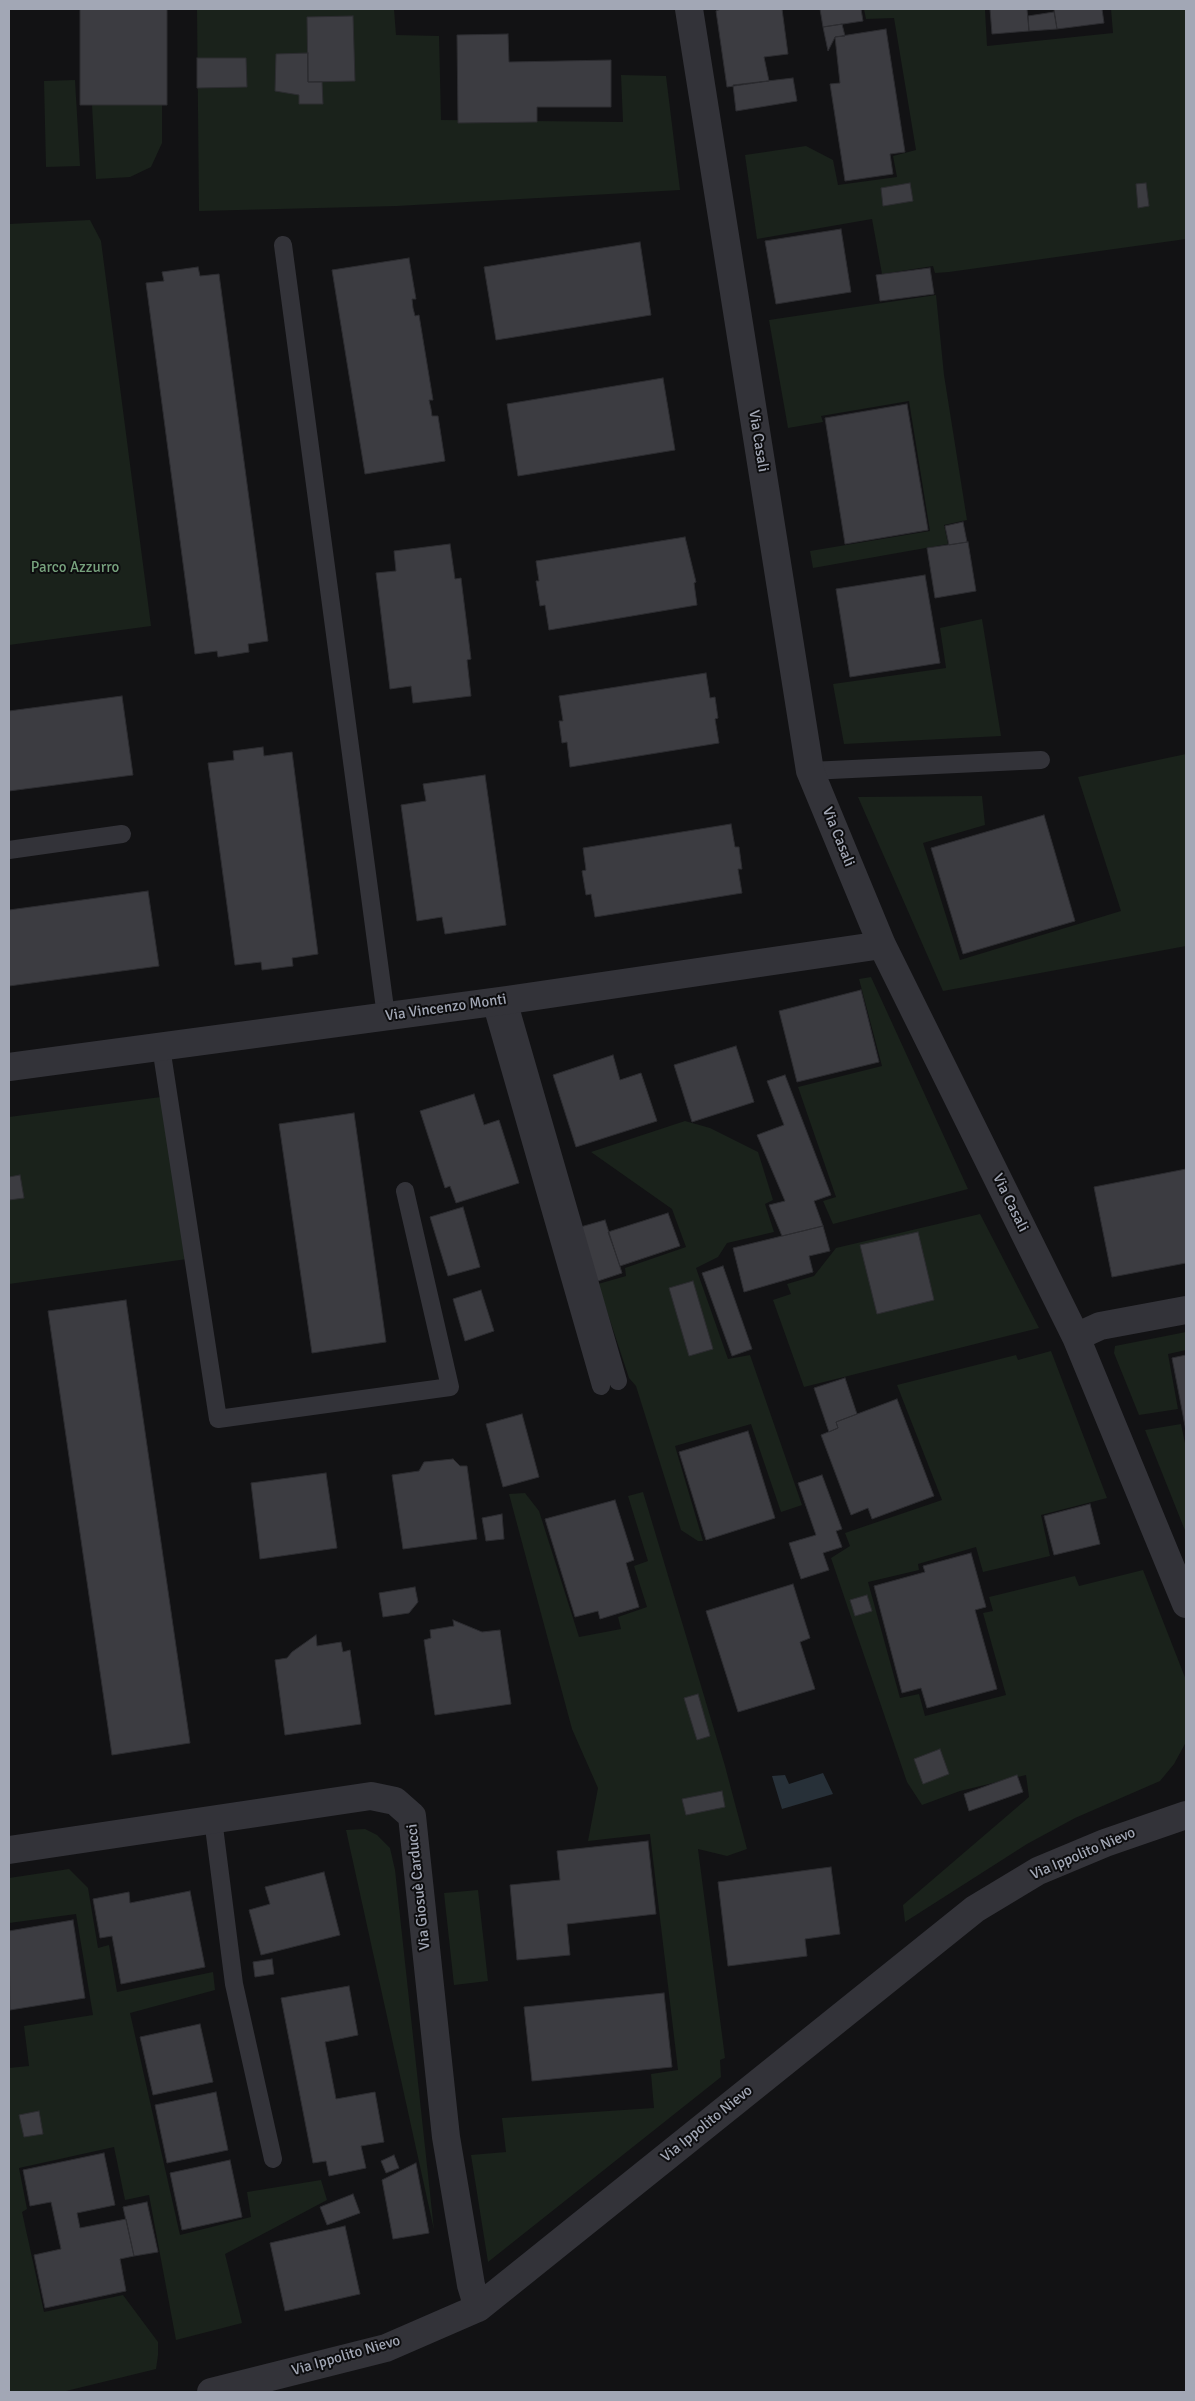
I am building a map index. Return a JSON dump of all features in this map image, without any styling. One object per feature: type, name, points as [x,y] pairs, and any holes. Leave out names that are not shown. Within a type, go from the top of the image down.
[{"type":"street","name":"Via Casali","points":[[689,9],[810,770],[882,945],[1076,1337],[1186,1604]]},
{"type":"street","name":"Via Vincenzo Monti","points":[[9,1067],[499,1001],[882,945]]},
{"type":"street","points":[[1076,1337],[1100,1326],[1186,1310]]},
{"type":"street","name":"Via Giosuè Carducci","points":[[9,1850],[371,1796],[395,1800],[412,1816],[446,2137],[471,2285],[478,2308]]},
{"type":"street","name":"Via Ippolito Nievo","points":[[210,2392],[386,2348],[478,2308],[975,1909],[1038,1870],[1105,1843],[1186,1814]]},
{"type":"lane","points":[[283,245],[386,1016]]},
{"type":"lane","points":[[810,770],[1041,760]]},
{"type":"lane","points":[[9,850],[122,834]]},
{"type":"lane","points":[[499,1001],[610,1384]]},
{"type":"lane","points":[[161,1046],[218,1419],[450,1387],[406,1191]]},
{"type":"lane","points":[[213,1819],[234,1984],[273,2159]]},
{"type":"green space","points":[[197,9],[394,9],[396,35],[439,36],[441,120],[623,122],[621,75],[666,76],[680,190],[397,206],[199,211]]},
{"type":"green space","points":[[864,9],[985,9],[987,46],[1113,33],[1111,9],[1186,9],[1186,239],[949,272],[935,273],[933,266],[882,274],[872,219],[757,239],[745,155],[806,146],[833,160],[838,185],[897,177],[893,156],[916,150],[894,18],[866,19]]},
{"type":"green space","points":[[75,80],[80,166],[46,167],[44,81]]},
{"type":"green space","points":[[92,105],[162,105],[162,143],[151,167],[130,177],[96,179]]},
{"type":"green space","name":"Parco Azzurro","points":[[90,220],[101,241],[151,626],[9,645],[9,224]]},
{"type":"green space","points":[[936,295],[944,375],[967,520],[944,525],[948,544],[813,568],[810,551],[930,531],[909,401],[821,416],[823,422],[788,428],[769,320]]},
{"type":"green space","points":[[982,619],[1001,736],[844,744],[833,684],[946,668],[940,628]]},
{"type":"green space","points":[[1186,754],[1186,946],[943,991],[858,797],[982,796],[985,825],[923,843],[960,960],[1121,911],[1078,777]]},
{"type":"green space","points":[[871,977],[968,1189],[833,1224],[823,1201],[836,1197],[798,1087],[882,1066],[859,979]]},
{"type":"green space","points":[[161,1097],[187,1259],[9,1284],[9,1117]]},
{"type":"green space","points":[[685,1121],[710,1128],[758,1152],[773,1200],[765,1204],[774,1232],[727,1243],[718,1257],[696,1268],[728,1359],[750,1355],[802,1505],[781,1512],[751,1424],[675,1446],[703,1541],[698,1541],[681,1530],[636,1386],[629,1378],[598,1284],[626,1276],[625,1268],[686,1247],[672,1209],[591,1152]]},
{"type":"green space","points":[[980,1214],[1039,1328],[804,1387],[773,1300],[791,1294],[787,1284],[814,1276],[836,1248]]},
{"type":"green space","points":[[1186,1332],[1186,1350],[1168,1354],[1178,1409],[1139,1415],[1114,1353],[1115,1346]]},
{"type":"green space","points":[[1051,1351],[1107,1498],[1041,1515],[1050,1556],[983,1572],[976,1547],[918,1564],[919,1570],[868,1582],[900,1698],[919,1694],[925,1716],[1006,1695],[983,1613],[993,1611],[989,1597],[1075,1576],[1079,1586],[1143,1570],[1186,1680],[1186,1742],[1174,1764],[1160,1781],[1075,1818],[1027,1844],[905,1922],[903,1905],[1029,1797],[1026,1775],[960,1791],[922,1805],[907,1782],[831,1558],[850,1546],[845,1533],[942,1500],[897,1385],[1016,1355],[1018,1360]]},
{"type":"green space","points":[[1181,1424],[1186,1448],[1186,1533],[1145,1430]]},
{"type":"green space","points":[[643,1492],[725,1766],[747,1849],[727,1856],[698,1849],[725,2058],[720,2060],[721,2077],[488,2262],[471,2155],[506,2152],[502,2118],[654,2108],[651,2074],[678,2070],[650,1834],[588,1841],[598,1788],[572,1729],[509,1494],[525,1493],[539,1511],[579,1637],[621,1629],[618,1617],[647,1607],[634,1566],[648,1561],[628,1496]]},
{"type":"green space","points":[[365,1829],[377,1835],[390,1848],[395,1870],[434,2230],[346,1830]]},
{"type":"green space","points":[[69,1869],[88,1888],[98,1948],[109,1945],[117,1992],[213,1972],[215,1990],[130,2013],[180,2235],[251,2217],[247,2192],[321,2180],[327,2200],[225,2254],[242,2323],[176,2340],[149,2195],[125,2200],[114,2147],[19,2168],[27,2209],[22,2212],[44,2312],[123,2295],[158,2342],[158,2355],[156,2369],[62,2392],[9,2392],[9,2068],[29,2066],[24,2026],[93,2015],[76,1914],[9,1923],[9,1878]]},
{"type":"green space","points":[[478,1890],[488,1981],[454,1985],[444,1893]]},
{"type":"shaded area","points":[[823,1773],[833,1794],[782,1809],[772,1776],[785,1775],[789,1784]]},
{"type":"building","points":[[80,9],[167,9],[167,105],[80,105]]},
{"type":"building","points":[[721,9],[782,9],[788,54],[764,57],[769,81],[727,87],[716,11]]},
{"type":"building","points":[[820,9],[861,9],[863,21],[823,27]]},
{"type":"building","points":[[990,9],[1027,9],[1029,31],[992,34]]},
{"type":"building","points":[[1054,9],[1102,9],[1104,23],[1057,29]]},
{"type":"building","points":[[1054,12],[1057,29],[1029,31],[1028,16]]},
{"type":"building","points":[[353,16],[355,81],[308,82],[307,17]]},
{"type":"building","points":[[842,24],[845,36],[835,37],[828,51],[823,27]]},
{"type":"building","points":[[886,29],[905,152],[890,154],[893,174],[845,181],[830,84],[840,83],[835,37]]},
{"type":"building","points":[[508,34],[509,62],[611,60],[611,107],[537,107],[537,122],[458,123],[457,35]]},
{"type":"building","points":[[308,53],[308,82],[322,82],[323,104],[299,104],[299,95],[275,91],[276,54]]},
{"type":"building","points":[[197,58],[246,58],[247,87],[197,88]]},
{"type":"building","points":[[793,78],[797,101],[736,111],[733,85]]},
{"type":"building","points":[[910,183],[913,201],[883,206],[881,188]]},
{"type":"building","points":[[1146,183],[1149,206],[1138,208],[1136,184]]},
{"type":"building","points":[[841,229],[851,292],[776,304],[765,241]]},
{"type":"building","points":[[640,242],[651,315],[496,340],[484,267]]},
{"type":"building","points":[[409,258],[416,299],[412,299],[413,308],[415,316],[419,315],[433,400],[429,400],[432,416],[438,416],[445,461],[365,474],[332,270]]},
{"type":"building","points":[[198,267],[200,276],[219,274],[268,641],[248,644],[249,652],[218,657],[217,651],[195,654],[146,283],[164,281],[162,272]]},
{"type":"building","points":[[930,268],[934,294],[880,301],[876,275]]},
{"type":"building","points":[[663,378],[675,450],[518,476],[507,404]]},
{"type":"building","points":[[907,404],[928,530],[845,544],[825,418]]},
{"type":"building","points":[[963,522],[967,542],[949,545],[945,526]]},
{"type":"building","points":[[685,537],[696,582],[694,583],[697,605],[549,630],[545,605],[540,606],[536,581],[539,581],[536,561]]},
{"type":"building","points":[[968,542],[976,591],[935,598],[927,548]]},
{"type":"building","points":[[450,544],[455,579],[461,578],[471,659],[467,660],[471,696],[413,703],[411,686],[390,689],[376,573],[396,571],[394,551]]},
{"type":"building","points":[[925,575],[940,663],[850,677],[836,589]]},
{"type":"building","points":[[706,673],[710,698],[715,697],[718,718],[715,719],[719,743],[570,767],[567,742],[562,743],[559,721],[563,721],[559,696]]},
{"type":"building","points":[[122,696],[133,775],[9,791],[9,711]]},
{"type":"building","points":[[263,747],[264,756],[292,752],[318,954],[292,958],[293,966],[262,970],[261,962],[235,965],[208,763],[234,760],[233,751]]},
{"type":"building","points":[[485,775],[506,925],[445,934],[442,917],[417,921],[401,805],[426,801],[423,784]]},
{"type":"building","points":[[1044,815],[1075,921],[963,954],[931,848]]},
{"type":"building","points":[[731,824],[735,847],[739,847],[742,869],[738,869],[742,893],[595,917],[591,894],[586,895],[582,871],[586,870],[583,848]]},
{"type":"building","points":[[148,891],[159,966],[9,986],[9,910]]},
{"type":"building","points":[[861,990],[879,1062],[797,1082],[779,1011]]},
{"type":"building","points":[[736,1046],[754,1102],[692,1122],[674,1065]]},
{"type":"building","points":[[613,1055],[620,1080],[641,1073],[657,1121],[576,1147],[553,1075]]},
{"type":"building","points":[[785,1075],[831,1195],[814,1201],[823,1226],[782,1236],[769,1205],[785,1201],[757,1135],[784,1125],[767,1081]]},
{"type":"building","points":[[474,1094],[484,1125],[499,1120],[519,1183],[456,1203],[450,1186],[445,1188],[420,1111]]},
{"type":"building","points":[[354,1113],[386,1342],[312,1353],[279,1124]]},
{"type":"building","points":[[1186,1169],[1186,1263],[1112,1277],[1094,1187]]},
{"type":"building","points":[[20,1175],[24,1198],[9,1200],[9,1177]]},
{"type":"building","points":[[463,1207],[480,1267],[448,1276],[430,1217]]},
{"type":"building","points":[[668,1213],[680,1246],[620,1266],[608,1232]]},
{"type":"building","points":[[605,1220],[622,1273],[595,1282],[577,1228]]},
{"type":"building","points":[[823,1226],[830,1251],[809,1256],[813,1272],[744,1292],[733,1248]]},
{"type":"building","points":[[918,1232],[934,1300],[877,1314],[860,1245]]},
{"type":"building","points":[[723,1266],[752,1349],[732,1356],[702,1273]]},
{"type":"building","points":[[693,1281],[713,1349],[689,1356],[669,1288]]},
{"type":"building","points":[[481,1290],[494,1331],[465,1341],[453,1299]]},
{"type":"building","points":[[126,1300],[190,1743],[112,1755],[48,1311]]},
{"type":"building","points":[[1186,1355],[1186,1431],[1172,1358]]},
{"type":"building","points":[[845,1378],[857,1414],[836,1422],[838,1428],[829,1432],[814,1388]]},
{"type":"building","points":[[897,1399],[934,1496],[872,1519],[868,1508],[851,1515],[821,1435],[838,1428],[836,1422]]},
{"type":"building","points":[[522,1414],[539,1477],[503,1487],[486,1424]]},
{"type":"building","points":[[748,1431],[775,1518],[706,1540],[679,1452]]},
{"type":"building","points":[[453,1459],[460,1466],[467,1466],[477,1539],[403,1549],[392,1475],[419,1471],[424,1462]]},
{"type":"building","points":[[326,1473],[337,1548],[260,1559],[251,1483]]},
{"type":"building","points":[[822,1475],[842,1529],[836,1531],[842,1547],[823,1553],[829,1570],[801,1579],[789,1543],[816,1535],[798,1483]]},
{"type":"building","points":[[615,1500],[634,1560],[626,1563],[639,1607],[600,1619],[598,1611],[575,1617],[545,1519]]},
{"type":"building","points":[[1090,1504],[1100,1544],[1054,1555],[1044,1516]]},
{"type":"building","points":[[502,1514],[504,1539],[486,1541],[482,1518]]},
{"type":"building","points":[[971,1553],[986,1607],[975,1610],[997,1689],[927,1708],[921,1688],[902,1693],[874,1586],[925,1572],[923,1566]]},
{"type":"building","points":[[793,1584],[810,1638],[800,1642],[815,1689],[738,1712],[706,1611]]},
{"type":"building","points":[[415,1587],[418,1602],[409,1613],[383,1617],[379,1593]]},
{"type":"building","points":[[867,1595],[872,1611],[855,1616],[850,1600]]},
{"type":"building","points":[[453,1620],[482,1632],[500,1630],[511,1704],[435,1715],[424,1640],[431,1638],[430,1630],[454,1626]]},
{"type":"building","points":[[316,1635],[317,1646],[341,1642],[343,1652],[350,1650],[361,1724],[285,1735],[275,1660],[287,1658],[292,1652]]},
{"type":"building","points":[[698,1694],[710,1736],[697,1740],[684,1698]]},
{"type":"building","points":[[940,1749],[949,1774],[923,1784],[914,1759]]},
{"type":"building","points":[[1017,1775],[1023,1792],[969,1811],[964,1794]]},
{"type":"building","points":[[722,1791],[725,1807],[686,1815],[682,1799]]},
{"type":"building","points":[[648,1841],[656,1914],[567,1924],[570,1955],[517,1960],[510,1885],[560,1880],[557,1851]]},
{"type":"building","points":[[831,1867],[840,1934],[805,1939],[807,1956],[728,1966],[718,1882]]},
{"type":"building","points":[[324,1872],[340,1935],[261,1955],[249,1910],[270,1904],[265,1887]]},
{"type":"building","points":[[190,1891],[205,1967],[121,1984],[112,1936],[100,1938],[93,1899],[129,1892],[130,1903]]},
{"type":"building","points":[[73,1920],[85,1998],[10,2010],[9,1931]]},
{"type":"building","points":[[272,1959],[274,1974],[255,1977],[253,1962]]},
{"type":"building","points":[[349,1986],[358,2035],[325,2042],[336,2099],[375,2092],[384,2142],[361,2146],[366,2168],[329,2176],[326,2161],[313,2163],[281,1998]]},
{"type":"building","points":[[664,1993],[672,2067],[532,2081],[524,2007]]},
{"type":"building","points":[[200,2024],[213,2082],[153,2095],[140,2037]]},
{"type":"building","points":[[216,2092],[228,2150],[167,2163],[155,2105]]},
{"type":"building","points":[[39,2111],[43,2134],[24,2137],[19,2115]]},
{"type":"building","points":[[104,2153],[115,2205],[77,2213],[80,2228],[126,2219],[134,2256],[120,2259],[126,2291],[45,2308],[34,2255],[61,2249],[51,2202],[30,2206],[23,2170]]},
{"type":"building","points":[[394,2155],[399,2168],[386,2173],[381,2161]]},
{"type":"building","points":[[230,2160],[242,2217],[182,2230],[170,2173]]},
{"type":"building","points":[[416,2163],[429,2233],[393,2239],[382,2180]]},
{"type":"building","points":[[353,2194],[360,2213],[327,2225],[320,2207]]},
{"type":"building","points":[[147,2202],[158,2252],[134,2256],[123,2207]]},
{"type":"building","points":[[345,2226],[360,2294],[285,2311],[270,2243]]}]
